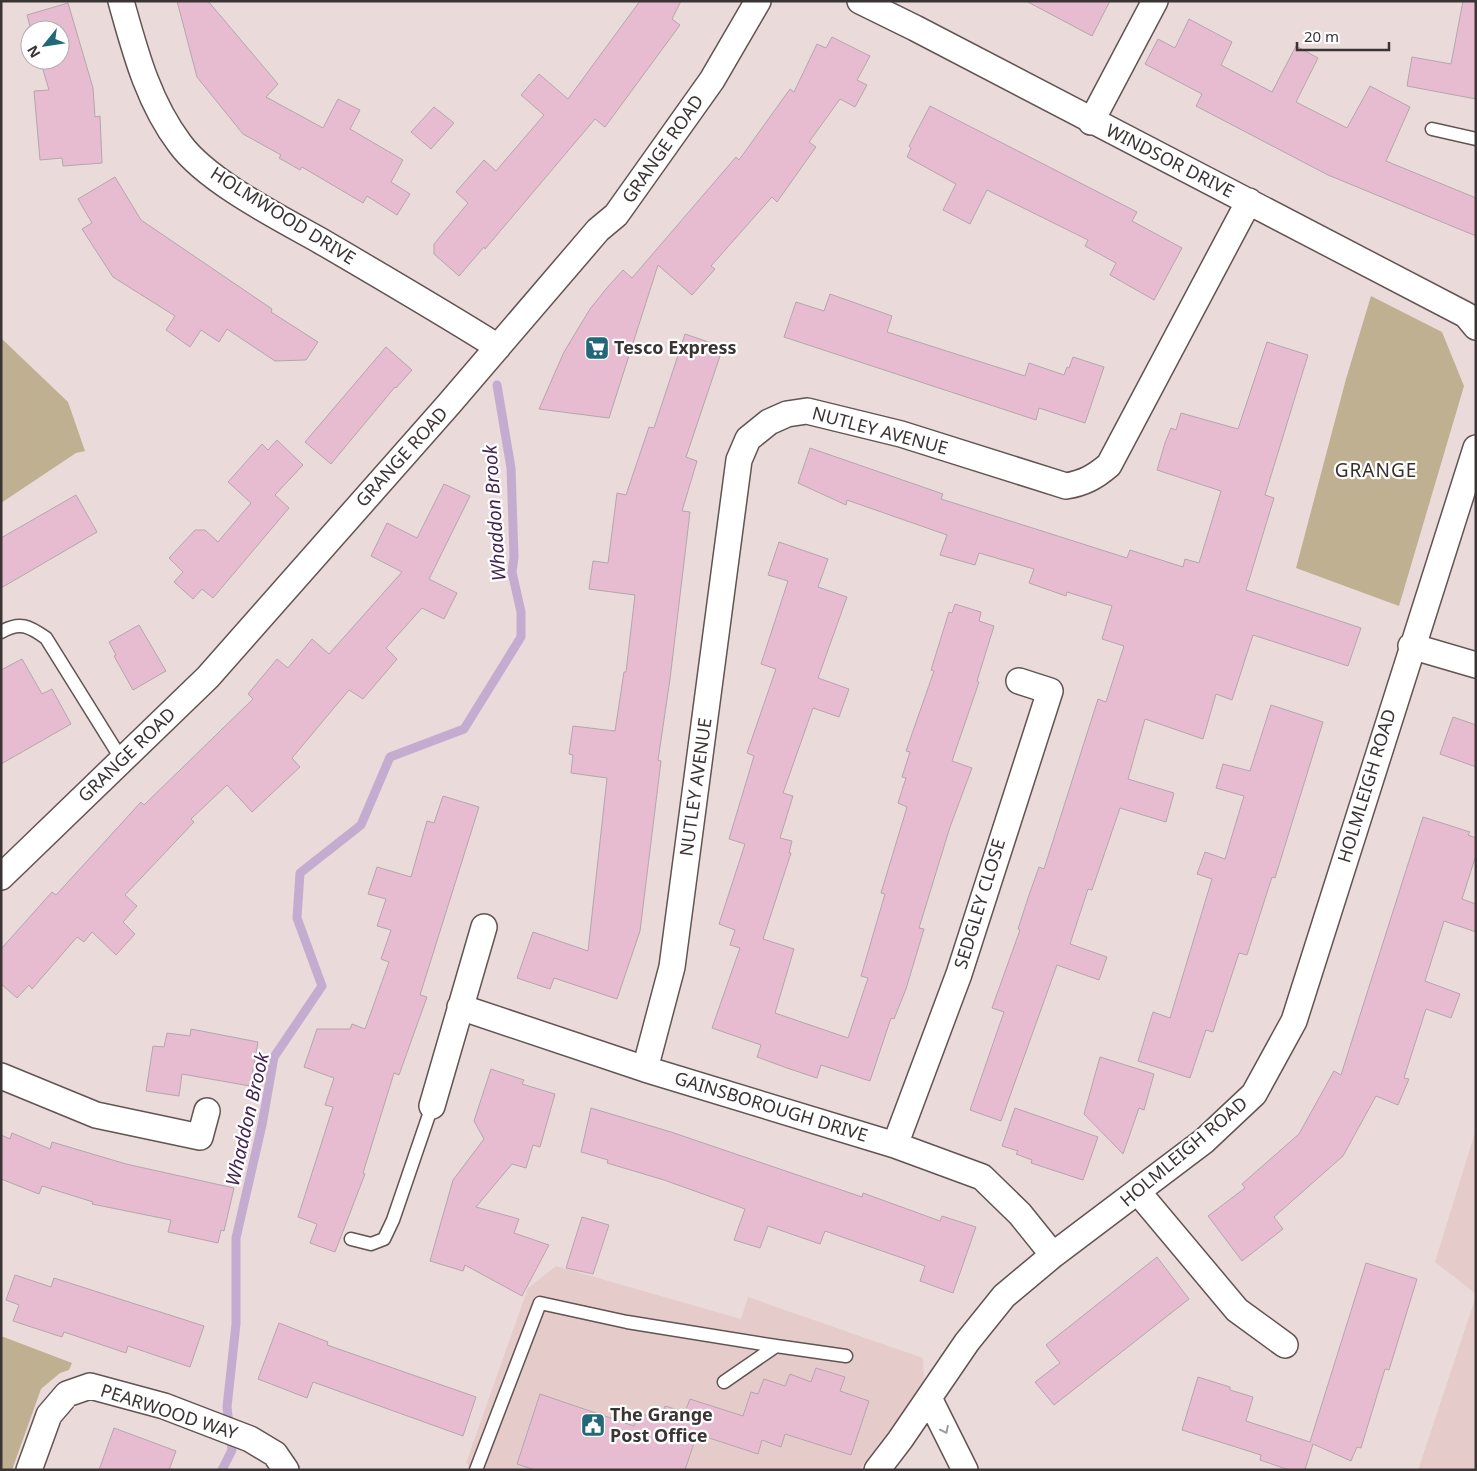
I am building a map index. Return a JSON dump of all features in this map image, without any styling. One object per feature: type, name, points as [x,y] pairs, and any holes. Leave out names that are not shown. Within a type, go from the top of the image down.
[{"type":"street","name":"HOLMWOOD DRIVE","points":[[121,1],[138,62],[159,113],[180,145],[206,170],[268,211],[426,302],[498,348]]},
{"type":"street","name":"GRANGE ROAD","points":[[1,877],[208,677],[498,348],[598,230],[616,215],[712,80],[758,1]]},
{"type":"street","name":"WINDSOR DRIVE","points":[[860,1],[1466,315],[1476,326]]},
{"type":"street","points":[[1091,122],[1155,1]]},
{"type":"street","name":"NUTLEY AVENUE","points":[[645,1069],[672,967],[739,460],[748,439],[769,422],[787,414],[807,410],[901,434],[1066,486],[1082,483],[1097,476],[1109,465],[1249,201]]},
{"type":"street","points":[[1475,451],[1411,646],[1476,665]]},
{"type":"street","name":"HOLMLEIGH ROAD","points":[[877,1470],[967,1342],[1004,1296],[1053,1255],[1204,1141],[1254,1094],[1294,1021],[1411,646]]},
{"type":"street","name":"SEDGLEY CLOSE","points":[[895,1145],[959,974],[1050,691],[1019,681]]},
{"type":"street","points":[[432,1106],[484,927]]},
{"type":"street","name":"GAINSBOROUGH DRIVE","points":[[460,1007],[645,1069],[895,1145],[982,1177],[1020,1214],[1053,1255]]},
{"type":"street","points":[[1,1076],[96,1115],[200,1137],[207,1111]]},
{"type":"street","points":[[1138,1192],[1237,1310],[1285,1345]]},
{"type":"street","name":"PEARWOOD WAY","points":[[29,1470],[49,1415],[67,1394],[90,1386],[164,1406],[250,1439],[275,1454],[286,1470]]},
{"type":"street","points":[[929,1398],[963,1466]]},
{"type":"lane","points":[[1432,129],[1476,139]]},
{"type":"lane","points":[[1,632],[13,625],[31,627],[46,638],[122,760]]},
{"type":"lane","points":[[352,1239],[371,1244],[384,1239],[393,1220],[432,1106]]},
{"type":"lane","points":[[476,1470],[540,1303],[627,1322],[846,1356]]},
{"type":"lane","points":[[724,1382],[776,1346]]},
{"type":"shaded area","points":[[1371,296],[1442,332],[1464,386],[1399,606],[1296,568],[1346,379]]},
{"type":"shaded area","points":[[1,338],[68,402],[85,451],[76,453],[1,503]]},
{"type":"shaded area","points":[[1476,1129],[1476,1294],[1435,1262]]},
{"type":"shaded area","points":[[556,1266],[741,1319],[748,1297],[923,1358],[924,1384],[859,1470],[471,1470],[466,1463],[528,1288]]},
{"type":"shaded area","points":[[1476,1296],[1476,1470],[1418,1470]]},
{"type":"shaded area","points":[[1,1336],[72,1363],[69,1370],[60,1373],[41,1389],[12,1470],[1,1470]]},
{"type":"building","points":[[177,1],[208,1],[278,84],[266,97],[323,128],[338,99],[360,110],[350,129],[403,160],[391,182],[410,194],[397,215],[367,196],[363,203],[302,167],[300,170],[279,158],[281,155],[243,134],[197,77]]},
{"type":"building","points":[[640,1],[681,1],[672,19],[680,25],[605,127],[595,119],[485,249],[484,247],[459,276],[434,254],[434,244],[468,203],[456,192],[484,160],[496,171],[544,115],[521,95],[539,74],[568,99]]},
{"type":"building","points":[[1026,1],[1110,1],[1092,36]]},
{"type":"building","points":[[1463,1],[1476,1],[1476,99],[1407,86],[1412,57],[1451,64]]},
{"type":"building","points":[[68,3],[93,88],[95,117],[100,116],[102,163],[63,166],[62,158],[40,160],[34,91],[49,90],[43,70],[70,70],[70,20],[28,20],[27,15]]},
{"type":"building","points":[[1189,19],[1232,42],[1221,65],[1272,92],[1296,46],[1318,58],[1296,102],[1347,128],[1370,86],[1410,107],[1386,161],[1476,198],[1476,236],[1328,175],[1196,106],[1202,94],[1145,64],[1158,39],[1175,48]]},
{"type":"building","points":[[832,37],[870,56],[857,80],[867,85],[855,107],[840,99],[809,142],[816,147],[777,202],[772,197],[711,266],[715,269],[692,295],[658,265],[609,418],[539,409],[564,352],[590,309],[623,270],[632,278],[736,157],[739,160],[790,89],[794,92],[817,44],[826,48]]},
{"type":"building","points":[[930,106],[1137,212],[1132,221],[1182,248],[1154,300],[1110,275],[1116,263],[1085,246],[1088,240],[987,190],[970,224],[943,210],[956,184],[907,157],[911,148],[909,146]]},
{"type":"building","points":[[434,107],[454,123],[431,149],[411,132]]},
{"type":"building","points":[[115,177],[141,220],[272,309],[271,312],[318,342],[306,360],[275,361],[227,329],[219,342],[201,330],[190,347],[166,330],[175,316],[113,277],[82,229],[92,223],[78,199]]},
{"type":"building","points":[[830,294],[892,316],[887,332],[1025,376],[1029,363],[1064,375],[1073,357],[1104,367],[1085,423],[1039,408],[1036,420],[784,337],[796,302],[824,311]]},
{"type":"building","points":[[685,334],[723,347],[686,457],[697,461],[682,511],[690,512],[670,679],[658,760],[661,761],[640,931],[617,999],[554,978],[550,989],[517,978],[533,932],[588,951],[607,778],[571,773],[573,755],[569,754],[573,726],[615,731],[624,672],[626,672],[635,595],[589,589],[593,561],[608,563],[617,493],[626,495],[649,427],[654,428]]},
{"type":"building","points":[[1267,342],[1308,355],[1265,495],[1274,498],[1246,590],[1361,628],[1348,666],[1253,635],[1232,700],[1216,694],[1203,739],[1145,719],[1128,779],[1174,793],[1166,822],[1120,808],[1092,890],[1088,889],[1070,944],[1107,957],[1099,980],[1057,965],[1001,1121],[970,1110],[1004,1012],[992,1008],[1020,930],[1018,929],[1028,898],[1039,867],[1044,869],[1098,699],[1106,702],[1124,646],[1102,639],[1112,606],[1067,592],[1066,596],[1029,583],[1034,569],[979,553],[975,565],[940,555],[947,535],[847,500],[846,505],[798,483],[810,448],[943,494],[941,499],[1127,558],[1130,550],[1183,567],[1185,559],[1199,563],[1221,491],[1157,470],[1165,443],[1171,428],[1176,430],[1181,413],[1238,429]]},
{"type":"building","points":[[386,347],[412,370],[395,387],[331,464],[305,442]]},
{"type":"building","points":[[277,440],[303,465],[275,495],[289,508],[213,598],[202,589],[193,599],[174,582],[183,572],[169,558],[195,530],[205,530],[218,542],[251,503],[228,482],[262,444],[268,450]]},
{"type":"building","points":[[444,484],[470,496],[429,579],[457,593],[444,619],[422,608],[386,648],[397,659],[363,699],[349,690],[292,758],[300,767],[252,812],[227,785],[191,819],[194,822],[125,895],[137,906],[123,922],[135,934],[116,955],[92,932],[84,942],[77,937],[32,989],[29,985],[17,998],[1,984],[1,949],[52,892],[56,895],[141,802],[144,805],[253,699],[248,694],[277,659],[288,668],[312,639],[329,654],[402,572],[371,556],[387,523],[417,538]]},
{"type":"building","points":[[76,495],[97,532],[1,588],[1,538]]},
{"type":"building","points":[[779,542],[828,559],[818,587],[847,597],[818,678],[849,689],[839,717],[813,708],[783,793],[793,796],[780,838],[792,841],[789,853],[791,853],[763,939],[794,949],[775,1013],[848,1038],[868,978],[861,976],[885,894],[881,893],[907,807],[898,803],[906,778],[902,777],[910,752],[906,751],[934,671],[931,670],[949,612],[952,613],[955,604],[981,612],[979,621],[994,626],[977,681],[979,682],[952,761],[972,768],[950,827],[919,928],[924,929],[906,989],[894,1019],[891,1018],[870,1081],[821,1065],[817,1078],[787,1068],[757,1057],[761,1045],[712,1028],[740,948],[730,945],[735,930],[719,924],[745,844],[729,839],[754,756],[747,753],[776,669],[761,664],[788,581],[768,575]]},
{"type":"building","points":[[139,625],[166,671],[133,690],[114,656],[116,655],[109,642]]},
{"type":"building","points":[[22,659],[42,694],[52,689],[71,724],[1,764],[1,670]]},
{"type":"building","points":[[1271,705],[1323,722],[1275,878],[1272,877],[1247,955],[1239,953],[1213,1032],[1206,1030],[1190,1078],[1138,1061],[1153,1012],[1170,1018],[1212,879],[1197,874],[1205,852],[1225,859],[1244,796],[1216,788],[1223,764],[1250,771]]},
{"type":"building","points":[[1453,717],[1476,725],[1476,767],[1440,754]]},
{"type":"building","points":[[443,796],[479,807],[420,995],[427,997],[399,1075],[394,1073],[363,1173],[365,1174],[335,1252],[310,1243],[317,1224],[298,1217],[333,1107],[325,1105],[334,1078],[304,1067],[317,1029],[350,1029],[352,1024],[365,1029],[389,962],[381,959],[391,930],[377,926],[386,899],[368,894],[377,867],[411,877],[427,821],[434,823]]},
{"type":"building","points":[[1423,817],[1470,832],[1468,835],[1476,838],[1476,855],[1462,899],[1476,904],[1476,932],[1444,921],[1425,981],[1460,994],[1451,1018],[1426,1009],[1404,1078],[1409,1079],[1398,1105],[1376,1096],[1343,1156],[1274,1217],[1283,1229],[1242,1261],[1208,1216],[1245,1188],[1242,1184],[1299,1134],[1334,1071],[1341,1075]]},
{"type":"building","points":[[191,1029],[258,1042],[250,1086],[182,1074],[179,1096],[146,1091],[153,1046],[164,1047],[167,1033],[190,1036]]},
{"type":"building","points":[[1100,1057],[1154,1074],[1144,1110],[1139,1108],[1123,1154],[1084,1114]]},
{"type":"building","points":[[491,1069],[524,1080],[522,1084],[555,1094],[540,1147],[533,1145],[526,1168],[512,1164],[476,1207],[519,1219],[514,1233],[549,1245],[522,1296],[465,1265],[463,1271],[430,1261],[453,1180],[484,1139],[474,1121]]},
{"type":"building","points":[[591,1108],[671,1132],[862,1197],[863,1193],[940,1221],[942,1216],[976,1227],[953,1293],[920,1281],[925,1266],[825,1231],[820,1244],[768,1226],[760,1248],[734,1240],[745,1209],[664,1180],[607,1163],[608,1160],[581,1152]]},
{"type":"building","points":[[1015,1108],[1098,1137],[1083,1180],[1031,1163],[1032,1160],[1016,1154],[1018,1151],[1002,1146]]},
{"type":"building","points":[[12,1133],[50,1149],[52,1142],[126,1164],[234,1188],[224,1231],[221,1230],[218,1243],[168,1232],[171,1220],[92,1204],[93,1202],[42,1186],[39,1194],[1,1179],[1,1135],[10,1139]]},
{"type":"building","points":[[582,1217],[609,1225],[593,1274],[566,1268]]},
{"type":"building","points":[[1157,1257],[1189,1299],[1054,1405],[1035,1382],[1060,1363],[1046,1345]]},
{"type":"building","points":[[1366,1263],[1417,1279],[1389,1370],[1385,1369],[1361,1448],[1357,1447],[1351,1461],[1313,1444],[1305,1470],[1289,1470],[1260,1460],[1261,1455],[1182,1430],[1198,1377],[1230,1387],[1230,1390],[1253,1397],[1246,1421],[1310,1442]]},
{"type":"building","points":[[15,1275],[51,1287],[54,1278],[204,1326],[190,1367],[128,1346],[126,1353],[64,1332],[62,1337],[13,1321],[19,1305],[6,1300]]},
{"type":"building","points":[[279,1323],[328,1342],[327,1345],[476,1397],[463,1436],[313,1382],[307,1398],[258,1379]]},
{"type":"building","points":[[816,1368],[845,1377],[840,1391],[869,1401],[851,1455],[785,1434],[781,1447],[762,1440],[758,1454],[697,1434],[685,1470],[535,1470],[517,1464],[540,1394],[634,1426],[639,1413],[660,1420],[665,1406],[685,1412],[690,1399],[743,1416],[751,1392],[758,1394],[764,1379],[785,1386],[790,1374],[811,1382]]},
{"type":"building","points":[[114,1428],[176,1451],[169,1470],[99,1470]]},
{"type":"waterway","name":"Whaddon Brook","points":[[222,1470],[232,1450],[227,1407],[236,1324],[236,1238],[262,1125],[274,1057],[322,986],[297,918],[300,873],[361,825],[390,757],[464,729],[521,637],[521,612],[512,572],[514,557],[511,468],[497,385]]},
{"type":"place","name":"Tesco Express","points":[[597,348]]},
{"type":"place","name":"The Grange Post Office","points":[[593,1425]]},
{"type":"district","name":"GRANGE","points":[[1376,470]]}]
